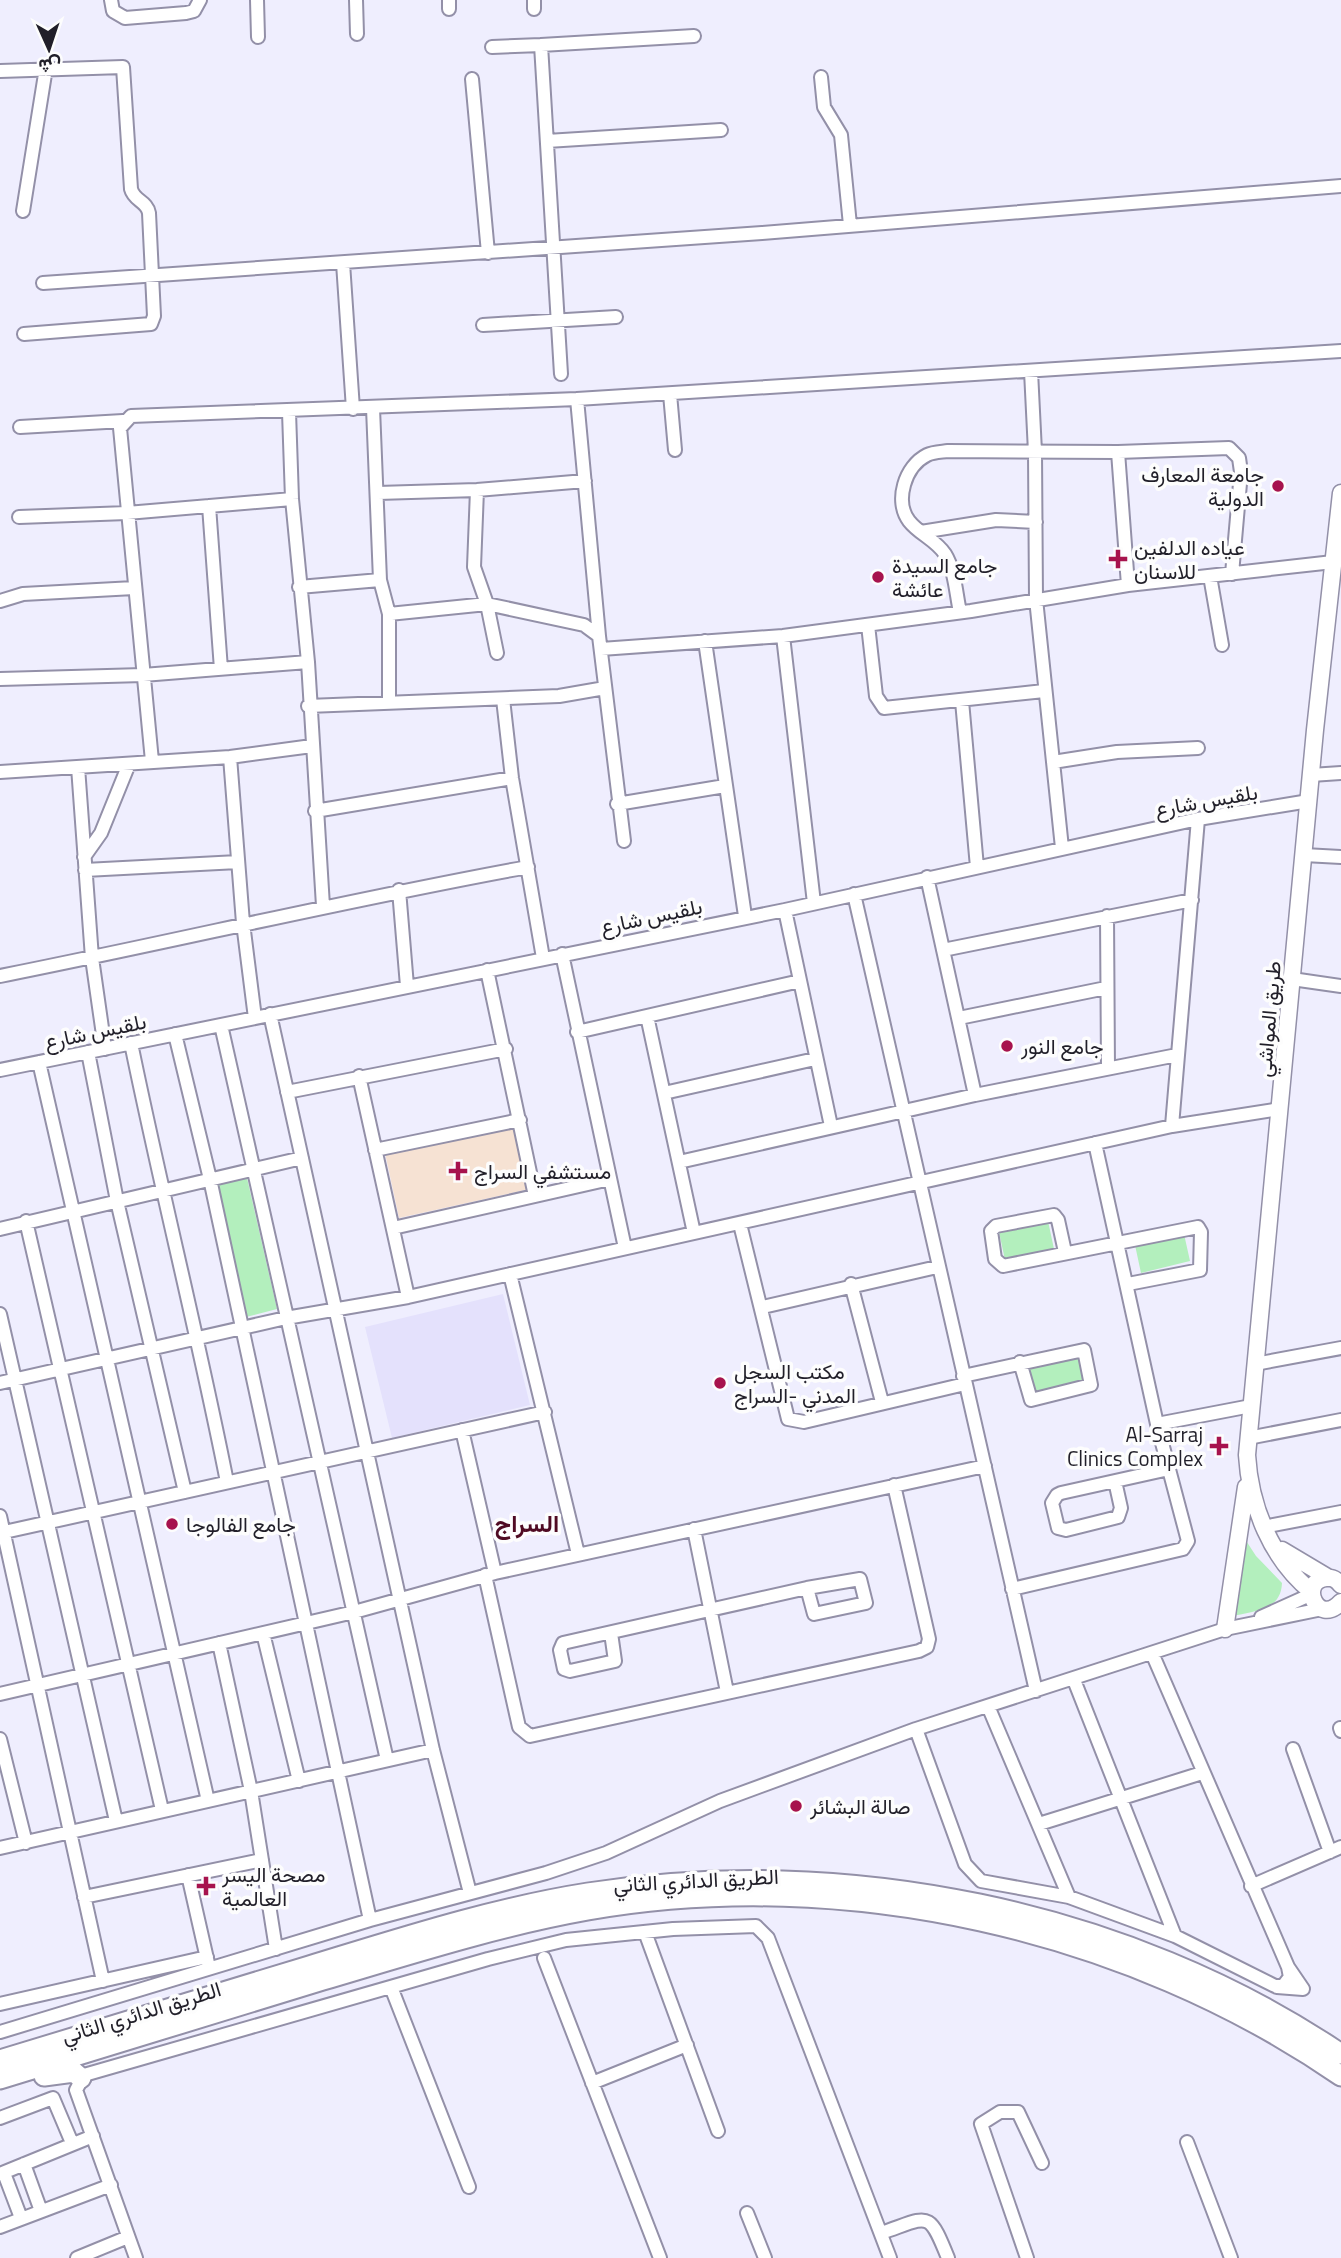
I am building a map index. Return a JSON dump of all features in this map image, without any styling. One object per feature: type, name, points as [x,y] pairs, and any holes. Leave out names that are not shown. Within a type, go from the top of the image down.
[{"type":"highway","name":"الطريق الدائري الثاني","points":[[0,2060],[499,1911],[628,1888],[740,1880],[875,1887],[956,1900],[1048,1920],[1184,1970],[1266,2009],[1341,2054]]},
{"type":"highway","name":"الطريق الدائري الثاني","points":[[0,2079],[504,1927],[592,1909],[668,1900],[734,1897],[870,1904],[946,1915],[1042,1937],[1175,1984],[1258,2025],[1341,2076]]},
{"type":"highway","points":[[0,2090],[54,2073],[74,2071],[80,2078]]},
{"type":"main road","name":"طريق المواشي","points":[[1333,1610],[1314,1601],[1312,1593],[1292,1573],[1263,1527],[1248,1474],[1248,1437],[1311,775],[1335,593],[1333,562],[1338,543],[1341,492]]},
{"type":"main road","points":[[1226,1629],[1248,1474]]},
{"type":"main road","name":"طريق المواشي","points":[[1274,1545],[1336,1580]]},
{"type":"main road","points":[[1312,1593],[1317,1582],[1336,1580]]},
{"type":"street","points":[[111,0],[113,11],[125,18],[186,13],[194,11],[200,0]]},
{"type":"street","points":[[257,0],[258,37]]},
{"type":"street","points":[[356,0],[357,34]]},
{"type":"street","points":[[492,47],[694,36]]},
{"type":"street","points":[[541,45],[561,374]]},
{"type":"street","points":[[0,71],[119,65],[124,69],[131,189],[133,196],[149,209],[154,316],[149,326],[24,334]]},
{"type":"street","points":[[23,211],[46,68]]},
{"type":"street","points":[[821,77],[827,114],[837,124],[841,135],[850,225]]},
{"type":"street","points":[[471,79],[488,253]]},
{"type":"street","points":[[547,141],[721,130]]},
{"type":"street","points":[[43,283],[488,253],[1341,186]]},
{"type":"street","points":[[343,263],[353,409]]},
{"type":"street","points":[[483,324],[616,317]]},
{"type":"street","points":[[20,426],[123,421],[131,416],[577,400],[1341,351]]},
{"type":"street","points":[[1031,371],[1035,452],[1036,599],[1062,848]]},
{"type":"street","points":[[670,394],[675,450]]},
{"type":"street","points":[[577,400],[599,636],[617,804],[624,841]]},
{"type":"street","points":[[373,408],[380,580],[389,614],[389,702]]},
{"type":"street","points":[[289,411],[292,499],[308,662],[315,811],[323,906]]},
{"type":"street","points":[[123,421],[120,428],[127,513],[152,761]]},
{"type":"street","points":[[960,612],[950,562],[944,552],[905,514],[902,499],[905,483],[917,461],[929,454],[948,451],[1118,452],[1228,448],[1235,451],[1241,472],[1231,574]]},
{"type":"street","points":[[1118,452],[1128,585]]},
{"type":"street","points":[[378,494],[477,490],[585,481]]},
{"type":"street","points":[[477,490],[474,567],[487,604],[497,653]]},
{"type":"street","points":[[19,517],[127,513],[292,499]]},
{"type":"street","points":[[208,506],[222,669]]},
{"type":"street","points":[[921,532],[996,520],[1036,522]]},
{"type":"street","points":[[601,649],[783,636],[960,612],[1128,585],[1333,562]]},
{"type":"street","points":[[1210,576],[1222,645]]},
{"type":"street","points":[[299,587],[380,580]]},
{"type":"street","points":[[0,601],[23,594],[134,588]]},
{"type":"street","points":[[389,614],[487,604],[584,625],[599,636]]},
{"type":"street","points":[[868,625],[880,705],[888,708],[1044,691]]},
{"type":"street","points":[[783,636],[814,903]]},
{"type":"street","points":[[705,641],[745,916]]},
{"type":"street","points":[[0,679],[143,675],[308,662]]},
{"type":"street","points":[[309,706],[559,696],[605,688]]},
{"type":"street","points":[[503,699],[512,778],[543,958]]},
{"type":"street","points":[[962,701],[978,867]]},
{"type":"street","points":[[0,772],[230,757],[312,746]]},
{"type":"street","points":[[1052,762],[1117,752],[1198,748]]},
{"type":"street","points":[[230,757],[243,923],[255,1018]]},
{"type":"street","points":[[84,857],[101,833],[130,764]]},
{"type":"street","points":[[78,767],[92,957],[105,1049]]},
{"type":"street","points":[[1311,775],[1341,774]]},
{"type":"street","points":[[315,811],[512,778]]},
{"type":"street","points":[[617,804],[725,786]]},
{"type":"street","name":"بلقيس شارع","points":[[0,1070],[745,916],[785,910],[1198,820],[1309,801]]},
{"type":"street","points":[[1172,1126],[1198,820]]},
{"type":"street","points":[[1304,855],[1341,857]]},
{"type":"street","points":[[85,870],[238,862]]},
{"type":"street","points":[[0,976],[399,890],[527,867]]},
{"type":"street","points":[[927,877],[975,1095]]},
{"type":"street","points":[[399,890],[407,986]]},
{"type":"street","points":[[855,894],[937,1267],[1036,1691]]},
{"type":"street","points":[[943,950],[1192,900]]},
{"type":"street","points":[[785,910],[831,1126]]},
{"type":"street","points":[[1107,916],[1108,1068]]},
{"type":"street","points":[[562,954],[625,1248]]},
{"type":"street","points":[[487,970],[536,1196]]},
{"type":"street","points":[[1292,979],[1341,986]]},
{"type":"street","points":[[577,1032],[800,981]]},
{"type":"street","points":[[959,1018],[1106,988]]},
{"type":"street","points":[[270,1014],[433,1750],[470,1893]]},
{"type":"street","points":[[647,1016],[694,1233]]},
{"type":"street","points":[[221,1025],[387,1760]]},
{"type":"street","points":[[175,1034],[210,1180],[305,1622],[340,1771],[370,1920]]},
{"type":"street","points":[[131,1044],[161,1191],[199,1340],[227,1482]]},
{"type":"street","points":[[287,1092],[506,1049]]},
{"type":"street","points":[[88,1052],[117,1201],[185,1492]]},
{"type":"street","points":[[679,1162],[975,1095],[1177,1055]]},
{"type":"street","points":[[664,1093],[816,1059]]},
{"type":"street","points":[[39,1062],[208,1801]]},
{"type":"street","points":[[359,1076],[408,1297]]},
{"type":"street","points":[[0,1383],[107,1358],[152,1351],[286,1318],[408,1297],[1172,1126],[1280,1109]]},
{"type":"street","points":[[375,1150],[520,1119]]},
{"type":"street","points":[[1012,1589],[1187,1546],[1157,1424],[1128,1284],[1115,1241],[1095,1143]]},
{"type":"street","points":[[0,1229],[302,1158]]},
{"type":"street","points":[[393,1228],[610,1179]]},
{"type":"street","points":[[1065,1252],[1058,1220],[1054,1215],[996,1226],[991,1231],[995,1259],[999,1266],[1195,1226],[1201,1232],[1200,1270],[1128,1284]]},
{"type":"street","points":[[26,1222],[162,1810]]},
{"type":"street","points":[[740,1224],[763,1307],[788,1419],[804,1422],[964,1380],[1020,1362],[1084,1350],[1091,1385],[1031,1400],[1020,1362]]},
{"type":"street","points":[[763,1307],[851,1284],[937,1267]]},
{"type":"street","points":[[510,1274],[578,1554]]},
{"type":"street","points":[[851,1284],[882,1402]]},
{"type":"street","points":[[0,1314],[116,1821]]},
{"type":"street","points":[[1255,1363],[1341,1348]]},
{"type":"street","points":[[1157,1424],[1251,1406]]},
{"type":"street","points":[[2,1533],[545,1412]]},
{"type":"street","points":[[1248,1437],[1341,1420]]},
{"type":"street","points":[[462,1430],[519,1727],[526,1735],[928,1647],[927,1626],[894,1485]]},
{"type":"street","points":[[0,1694],[354,1612],[490,1574],[985,1466]]},
{"type":"street","points":[[1115,1481],[1121,1508],[1118,1517],[1066,1530],[1058,1528],[1052,1503],[1057,1495],[1115,1481],[1169,1469]]},
{"type":"street","points":[[1263,1527],[1341,1512]]},
{"type":"street","points":[[0,1516],[103,1980]]},
{"type":"street","points":[[694,1529],[727,1692]]},
{"type":"street","points":[[611,1633],[615,1661],[570,1671],[564,1669],[560,1650],[563,1643],[711,1608],[807,1588],[860,1579],[866,1603],[814,1614],[807,1588]]},
{"type":"street","points":[[1255,1621],[1312,1593]]},
{"type":"street","points":[[0,2004],[103,1980],[276,1949],[606,1853],[720,1801],[916,1729],[1226,1629],[1255,1621],[1333,1610]]},
{"type":"street","points":[[263,1633],[299,1781]]},
{"type":"street","points":[[219,1643],[251,1791],[276,1949]]},
{"type":"street","points":[[916,1729],[969,1872],[988,1883],[1069,1897],[1175,1936],[1275,1986],[1283,1986],[1289,1981],[1288,1967],[1152,1653]]},
{"type":"street","points":[[1074,1680],[1175,1936]]},
{"type":"street","points":[[988,1706],[1069,1897]]},
{"type":"street","points":[[0,1739],[26,1843]]},
{"type":"street","points":[[1251,1886],[1336,1849],[1293,1749]]},
{"type":"street","points":[[0,1848],[433,1750]]},
{"type":"street","points":[[1039,1824],[1202,1773]]},
{"type":"street","points":[[84,1897],[261,1860]]},
{"type":"street","points":[[188,1875],[208,1963]]},
{"type":"street","points":[[136,2258],[76,2090],[80,2078],[488,1959],[566,1940],[645,1932],[756,1926],[766,1933],[890,2258]]},
{"type":"street","points":[[645,1932],[718,2131]]},
{"type":"street","points":[[544,1958],[660,2258]]},
{"type":"street","points":[[0,2032],[208,1963]]},
{"type":"street","points":[[391,1987],[470,2187]]},
{"type":"street","points":[[592,2083],[687,2045]]},
{"type":"street","points":[[0,2118],[53,2098],[72,2143]]},
{"type":"street","points":[[1027,2258],[981,2124],[1000,2112],[1018,2112],[1042,2163]]},
{"type":"street","points":[[20,2218],[2,2174],[93,2136]]},
{"type":"street","points":[[1187,2142],[1231,2258]]},
{"type":"street","points":[[24,2164],[41,2211]]},
{"type":"street","points":[[0,2227],[111,2185]]},
{"type":"street","points":[[747,2213],[765,2258]]},
{"type":"street","points":[[881,2233],[919,2220],[929,2221],[934,2225],[948,2258]]},
{"type":"street","points":[[77,2258],[128,2237]]},
{"type":"shaded area","name":"مستشفي السراج","points":[[516,1125],[530,1189],[399,1218],[385,1153]]},
{"type":"shaded area","points":[[503,1294],[530,1405],[392,1438],[365,1327]]},
{"type":"green space","points":[[247,1178],[277,1309],[246,1317],[216,1185]]},
{"type":"green space","points":[[1048,1221],[1054,1249],[1005,1260],[999,1232]]},
{"type":"green space","points":[[1184,1234],[1190,1261],[1141,1273],[1135,1245]]},
{"type":"green space","points":[[1078,1356],[1085,1384],[1035,1395],[1029,1367]]},
{"type":"green space","points":[[1241,1533],[1256,1556],[1282,1583],[1277,1600],[1271,1605],[1229,1617]]},
{"type":"place","name":"جامعة المعارف الدولية","points":[[1278,486]]},
{"type":"place","name":"عياده الدلفين للاسنان","points":[[1118,559]]},
{"type":"place","name":"جامع السيدة عائشة","points":[[878,577]]},
{"type":"place","name":"جامع النور","points":[[1007,1046]]},
{"type":"place","name":"مستشفي السراج","points":[[458,1171]]},
{"type":"place","name":"مكتب السجل المدني -السراج","points":[[720,1383]]},
{"type":"place","name":"Al-Sarraj Clinics Complex","points":[[1219,1446]]},
{"type":"place","name":"جامع الفالوجا","points":[[172,1524]]},
{"type":"place","name":"صالة البشائر","points":[[796,1806]]},
{"type":"place","name":"مصحة اليسر العالمية","points":[[206,1886]]},
{"type":"district","name":"السراج","points":[[527,1523]]}]
